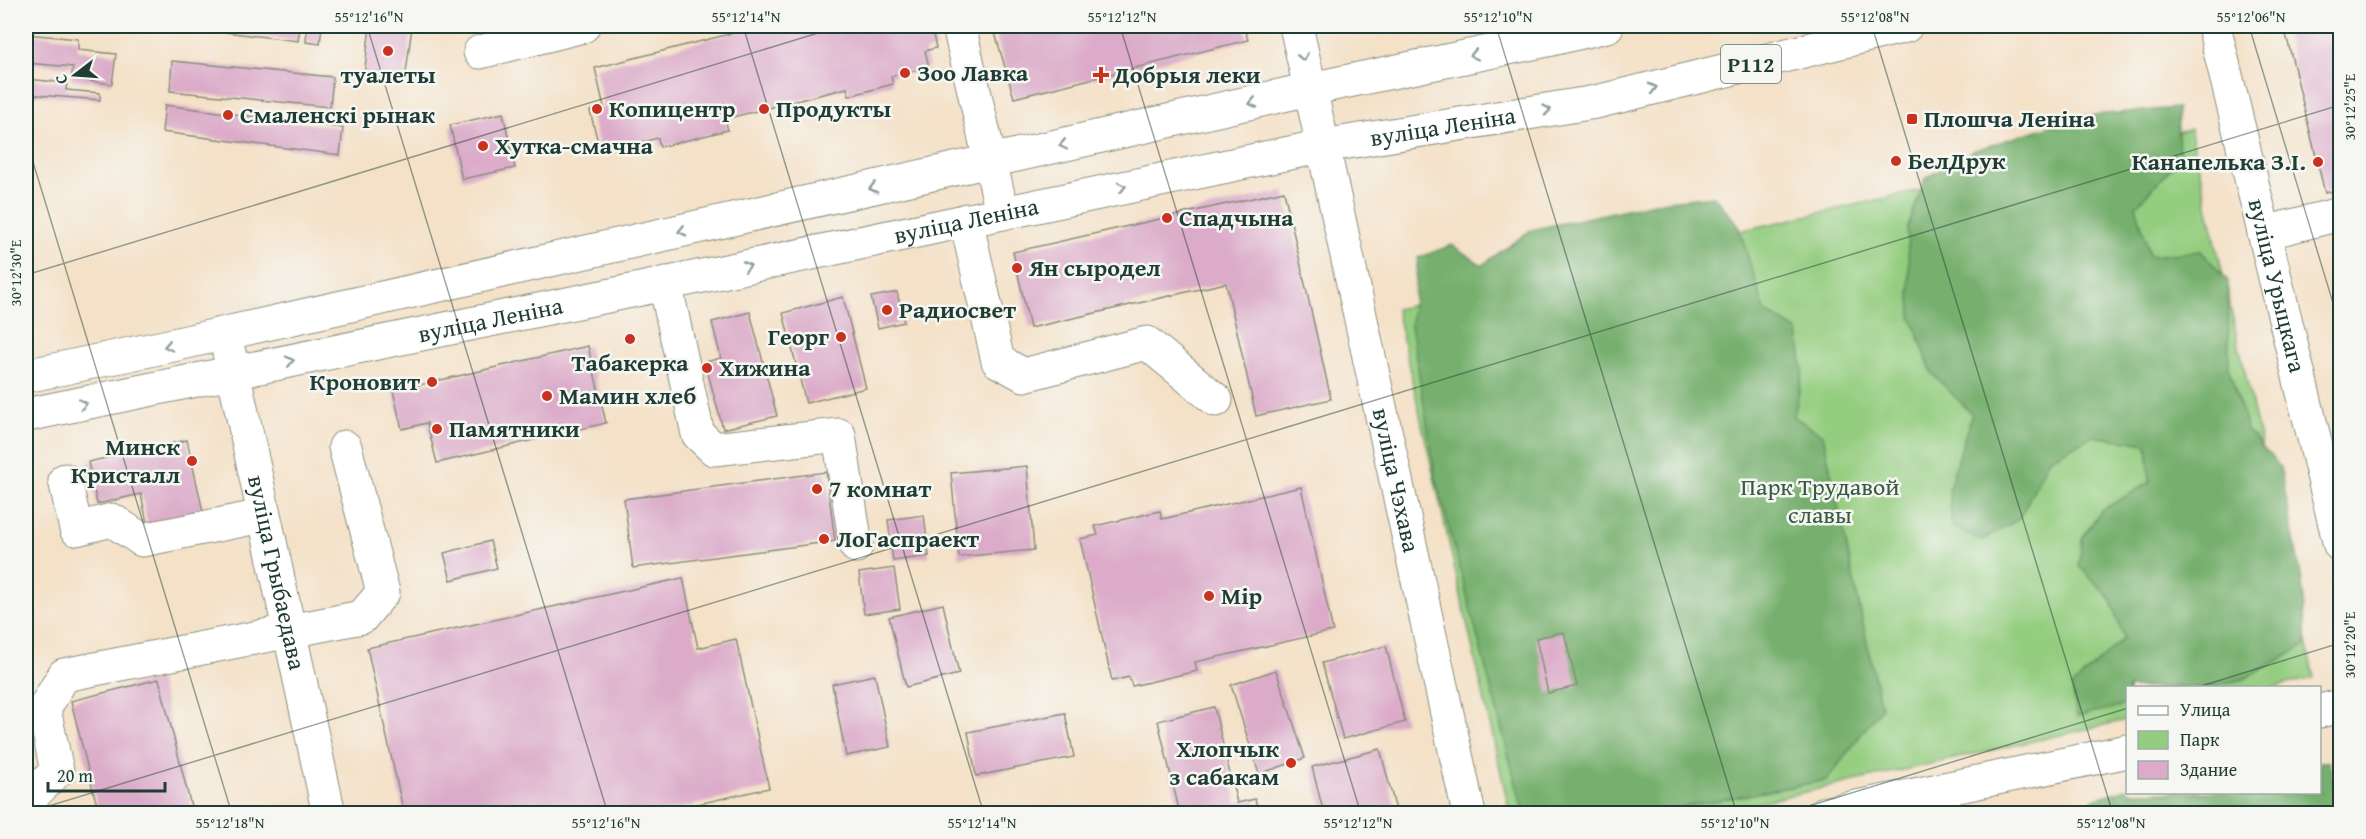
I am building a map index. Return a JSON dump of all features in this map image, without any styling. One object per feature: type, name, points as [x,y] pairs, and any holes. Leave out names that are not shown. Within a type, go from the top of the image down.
[{"type":"main road","points":[[480,52],[583,26]]},
{"type":"main road","points":[[959,26],[1002,212]]},
{"type":"main road","name":"вуліца Чэхава","points":[[1296,26],[1469,813]]},
{"type":"main road","name":"вуліца Леніна","points":[[26,376],[225,334],[991,161],[1607,26]]},
{"type":"main road","name":"вуліца Леніна","points":[[26,415],[1323,146],[1596,102],[1906,26]]},
{"type":"main road","name":"вуліца Урыцкага","points":[[2214,26],[2264,233],[2332,471],[2340,545]]},
{"type":"main road","points":[[2264,233],[2340,213]]},
{"type":"main road","points":[[966,220],[998,361],[1024,375],[1147,343],[1215,400]]},
{"type":"main road","points":[[665,283],[698,434],[714,448],[839,435],[856,546]]},
{"type":"main road","name":"вуліца Грыбаедава","points":[[225,334],[329,813]]},
{"type":"main road","points":[[26,802],[57,771],[44,709],[64,675],[362,617],[383,592],[345,447]]},
{"type":"main road","points":[[65,480],[76,529],[112,520],[142,540],[263,516]]},
{"type":"main road","points":[[2321,711],[2340,706]]},
{"type":"main road","points":[[1823,813],[2126,751]]},
{"type":"green space","points":[[2177,108],[2179,159],[2136,206],[2150,256],[2201,251],[2228,281],[2229,369],[2247,430],[2280,467],[2302,581],[2306,645],[2244,679],[2211,686],[2126,686],[2126,705],[2077,716],[2072,686],[2124,638],[2110,598],[2079,566],[2082,538],[2102,510],[2150,482],[2147,444],[2092,436],[2049,459],[2019,519],[1982,540],[1952,527],[1949,488],[1972,414],[1932,373],[1911,316],[1907,229],[1925,179],[1972,151],[2082,116]]},
{"type":"green space","name":"Парк Трудавой славы","points":[[2190,129],[2314,678],[2279,686],[2126,686],[2126,720],[1711,813],[1510,813],[1396,309]]},
{"type":"green space","points":[[1714,196],[1738,225],[1765,311],[1798,331],[1803,371],[1794,417],[1823,435],[1881,708],[1827,780],[1651,813],[1535,814],[1523,811],[1435,474],[1411,325],[1418,258],[1452,245],[1482,265],[1531,230],[1659,202]]},
{"type":"green space","points":[[2321,762],[2329,762],[2340,813],[2087,813],[2093,799],[2126,789],[2126,794],[2321,794]]},
{"type":"building","points":[[177,26],[300,26],[298,41]]},
{"type":"building","points":[[307,26],[322,26],[320,44],[306,42]]},
{"type":"building","name":"туалеты","points":[[370,26],[412,26],[405,81],[364,76]]},
{"type":"building","points":[[761,26],[931,26],[936,48],[925,51],[929,67],[891,76],[893,84],[849,96],[847,88],[725,119],[728,130],[660,147],[658,138],[615,149],[614,142],[599,146],[590,111],[604,107],[595,68]]},
{"type":"building","points":[[993,26],[1244,26],[1248,40],[1014,98]]},
{"type":"building","points":[[2284,26],[2340,26],[2340,189],[2325,193]]},
{"type":"building","points":[[26,34],[78,39],[78,50],[116,54],[112,84],[71,79],[73,67],[26,63]]},
{"type":"building","points":[[172,61],[333,77],[330,107],[170,91]]},
{"type":"building","points":[[26,79],[67,83],[66,90],[100,93],[100,100],[26,94]]},
{"type":"building","points":[[165,105],[343,128],[340,155],[162,132]]},
{"type":"building","name":"Хутка-смачна","points":[[503,113],[515,168],[462,179],[450,125]]},
{"type":"building","points":[[1284,191],[1331,399],[1256,416],[1226,283],[1030,328],[1013,252]]},
{"type":"building","name":"Радиосвет","points":[[897,292],[904,322],[878,328],[871,297]]},
{"type":"building","points":[[843,297],[866,388],[806,403],[783,313]]},
{"type":"building","points":[[750,312],[777,416],[723,429],[705,362],[721,358],[712,322]]},
{"type":"building","points":[[588,346],[606,423],[437,463],[427,423],[402,429],[393,391]]},
{"type":"building","points":[[187,440],[204,516],[148,528],[141,494],[97,504],[88,462]]},
{"type":"building","points":[[1027,466],[1034,550],[959,557],[951,473]]},
{"type":"building","points":[[826,472],[835,541],[633,568],[624,499]]},
{"type":"building","name":"Мір","points":[[1301,487],[1333,631],[1195,662],[1197,671],[1132,686],[1129,677],[1112,681],[1080,539],[1098,535],[1095,526],[1160,511],[1162,519]]},
{"type":"building","points":[[924,515],[929,556],[893,561],[888,520]]},
{"type":"building","points":[[490,541],[497,568],[451,580],[444,553]]},
{"type":"building","points":[[894,568],[900,609],[864,614],[859,573]]},
{"type":"building","points":[[683,578],[698,648],[736,639],[769,788],[654,814],[404,814],[367,648]]},
{"type":"building","points":[[943,604],[959,674],[906,687],[889,617]]},
{"type":"building","points":[[1564,632],[1577,686],[1548,693],[1536,638]]},
{"type":"building","points":[[1386,646],[1405,722],[1343,739],[1322,663]]},
{"type":"building","points":[[1276,670],[1305,758],[1259,774],[1231,685]]},
{"type":"building","points":[[875,675],[890,747],[846,756],[832,684]]},
{"type":"building","points":[[159,679],[193,814],[99,814],[71,701]]},
{"type":"building","points":[[1214,707],[1237,803],[1255,799],[1259,814],[1180,814],[1158,721]]},
{"type":"building","points":[[1065,713],[1074,757],[976,776],[968,732]]},
{"type":"building","points":[[1380,749],[1397,814],[1324,814],[1312,767]]},
{"type":"place","name":"туалеты","points":[[388,51]]},
{"type":"place","name":"Зоо Лавка","points":[[905,73]]},
{"type":"place","name":"Добрыя леки","points":[[1101,75]]},
{"type":"place","name":"Копицентр","points":[[597,109]]},
{"type":"place","name":"Продукты","points":[[764,109]]},
{"type":"place","name":"Смаленскі рынак","points":[[228,115]]},
{"type":"place","name":"Плошча Леніна","points":[[1912,119]]},
{"type":"place","name":"Хутка-смачна","points":[[483,146]]},
{"type":"place","name":"БелДрук","points":[[1896,161]]},
{"type":"place","name":"Канапелька З.І.","points":[[2318,162]]},
{"type":"place","name":"Спадчына","points":[[1167,218]]},
{"type":"place","name":"Ян сыродел","points":[[1017,268]]},
{"type":"place","name":"Радиосвет","points":[[887,310]]},
{"type":"place","name":"Георг","points":[[841,337]]},
{"type":"place","name":"Табакерка","points":[[630,339]]},
{"type":"place","name":"Хижина","points":[[707,368]]},
{"type":"place","name":"Кроновит","points":[[432,382]]},
{"type":"place","name":"Мамин хлеб","points":[[547,396]]},
{"type":"place","name":"Памятники","points":[[437,429]]},
{"type":"place","name":"Минск Кристалл","points":[[192,461]]},
{"type":"place","name":"7 комнат","points":[[817,489]]},
{"type":"place","name":"ЛоГаспраект","points":[[824,539]]},
{"type":"place","name":"Мір","points":[[1209,596]]},
{"type":"place","name":"Хлопчык з сабакам","points":[[1291,763]]}]
